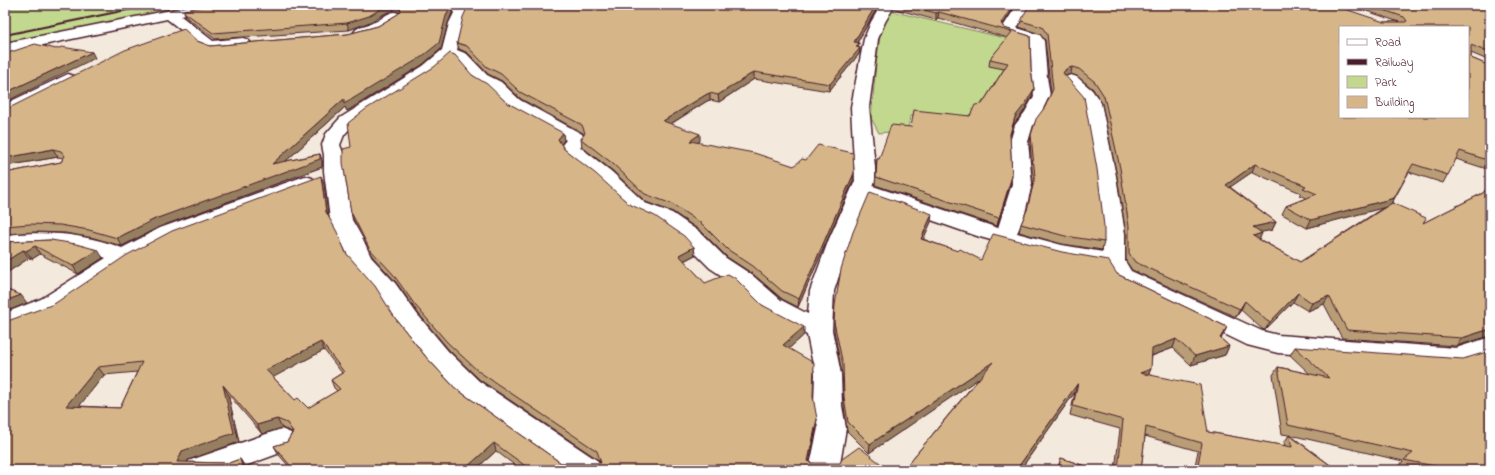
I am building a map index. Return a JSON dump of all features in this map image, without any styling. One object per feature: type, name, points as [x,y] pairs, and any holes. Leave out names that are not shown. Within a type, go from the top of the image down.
[{"type":"street","points":[[5,48],[216,5]]},
{"type":"street","points":[[458,5],[461,13],[456,23],[449,52],[429,69],[361,111],[346,122],[335,134],[331,145],[334,155],[334,172],[341,220],[352,239],[361,260],[387,288],[408,320],[439,358],[469,388],[587,470]]},
{"type":"street","points":[[824,470],[832,428],[828,406],[828,374],[819,330],[822,291],[840,239],[865,181],[860,107],[871,39],[878,22],[888,5]]},
{"type":"street","points":[[1005,236],[1013,217],[1022,184],[1019,142],[1024,124],[1034,113],[1042,96],[1039,77],[1037,41],[1034,38],[1008,30],[1024,5]]},
{"type":"street","points":[[169,14],[182,30],[212,46],[258,42]]},
{"type":"street","points":[[350,35],[374,28],[394,16]]},
{"type":"street","points":[[449,52],[462,58],[482,78],[495,86],[514,104],[575,138],[576,141],[570,146],[573,151],[605,176],[638,207],[664,218],[693,238],[718,263],[744,280],[772,306],[819,330]]},
{"type":"street","points":[[5,111],[83,72]]},
{"type":"street","points":[[1072,80],[1086,94],[1092,103],[1106,176],[1114,234],[1114,261],[1123,276],[1256,340],[1278,344],[1457,357],[1490,346]]},
{"type":"street","points":[[6,324],[50,305],[72,292],[123,257],[168,233],[334,172]]},
{"type":"street","points":[[862,189],[988,232],[1060,252],[1114,261]]},
{"type":"street","points":[[5,242],[36,239],[74,241],[90,244],[123,257]]},
{"type":"street","points":[[199,470],[281,441]]},
{"type":"green space","points":[[5,5],[218,5],[5,46]]},
{"type":"green space","points":[[891,11],[1022,42],[1001,83],[963,121],[910,116],[908,130],[879,133],[871,118],[876,64],[881,29]]},
{"type":"building","points":[[211,5],[393,5],[384,7],[369,16],[347,23],[213,33],[184,12],[184,10]]},
{"type":"building","points":[[393,5],[450,5],[451,7],[446,16],[439,43],[420,58],[344,104],[344,99],[272,164],[320,154],[320,159],[155,219],[117,238],[89,230],[60,225],[30,224],[5,226],[5,173],[61,162],[65,156],[61,151],[53,149],[5,158],[5,110],[125,50],[184,29],[197,41],[210,46],[348,34],[378,26],[398,14],[401,11],[399,6]]},
{"type":"building","points":[[468,5],[876,5],[854,42],[859,43],[856,47],[860,48],[830,84],[754,72],[718,95],[710,93],[707,94],[663,121],[700,134],[690,141],[754,153],[794,166],[802,159],[806,160],[818,145],[853,153],[854,173],[799,299],[782,291],[753,266],[727,249],[702,224],[672,204],[645,194],[612,163],[581,139],[585,133],[582,125],[520,92],[501,74],[487,67],[467,46],[457,43],[463,17]]},
{"type":"building","points":[[904,5],[1013,5],[1001,23],[1004,28],[1030,36],[1031,70],[1034,89],[1015,117],[1010,134],[1012,176],[999,218],[876,177],[877,159],[879,159],[891,125],[911,127],[914,110],[970,116],[975,105],[982,104],[1008,63],[990,59],[1012,32],[939,12],[936,13]]},
{"type":"building","points":[[1029,5],[1333,5],[1384,22],[1405,22],[1407,21],[1404,17],[1369,5],[1490,5],[1490,53],[1471,45],[1471,58],[1490,66],[1490,161],[1460,151],[1448,175],[1413,164],[1394,198],[1311,220],[1286,206],[1317,194],[1303,188],[1306,186],[1255,164],[1226,185],[1276,222],[1253,227],[1262,233],[1253,236],[1300,262],[1392,203],[1426,218],[1423,223],[1483,193],[1490,185],[1490,329],[1462,338],[1347,330],[1329,296],[1312,303],[1298,293],[1270,322],[1245,301],[1240,309],[1135,262],[1129,253],[1129,226],[1120,168],[1104,96],[1095,82],[1079,69],[1072,67],[1066,69],[1063,73],[1084,97],[1097,169],[1104,226],[1104,242],[1065,236],[1021,224],[1027,210],[1035,177],[1031,135],[1036,119],[1045,107],[1053,89],[1047,34],[1042,27],[1021,21]]},
{"type":"building","points":[[35,44],[56,49],[62,47],[92,52],[5,93],[5,54]]},
{"type":"building","points":[[450,53],[455,55],[472,75],[487,84],[506,102],[563,133],[558,139],[564,149],[596,174],[629,204],[655,216],[684,236],[694,247],[679,255],[705,283],[728,274],[735,278],[762,305],[804,327],[783,345],[814,363],[813,397],[817,419],[808,461],[810,463],[840,463],[842,459],[859,447],[889,470],[531,470],[494,443],[467,467],[469,468],[467,470],[294,470],[274,446],[287,442],[293,432],[287,423],[277,419],[257,425],[223,385],[234,433],[182,451],[177,462],[229,463],[240,459],[243,470],[5,470],[5,322],[54,304],[127,255],[172,231],[321,176],[326,212],[346,253],[375,286],[395,318],[426,357],[455,388],[561,463],[601,463],[597,451],[478,371],[447,342],[415,305],[393,274],[369,248],[351,212],[343,163],[343,149],[351,147],[348,123],[366,109],[434,67]],"holes":[[[321,342],[344,372],[331,380],[340,389],[308,408],[298,398],[295,400],[266,370]],[[142,362],[120,408],[66,406],[98,367]]]},
{"type":"building","points":[[870,192],[932,214],[921,239],[958,251],[960,249],[981,260],[993,234],[1062,252],[1108,260],[1117,274],[1227,327],[1220,338],[1229,346],[1195,356],[1176,339],[1152,349],[1151,369],[1140,373],[1200,385],[1208,432],[1292,447],[1289,435],[1337,470],[1197,470],[1202,443],[1146,427],[1141,470],[1118,470],[1123,420],[1073,406],[1078,383],[1016,470],[903,470],[993,362],[870,444],[848,422],[844,397],[843,365],[834,322],[835,305],[841,269],[853,232]]},
{"type":"building","points":[[51,240],[76,244],[98,250],[73,266],[35,246],[26,251],[23,250],[5,262],[5,242]]},
{"type":"building","points":[[5,289],[21,295],[5,301]]},
{"type":"building","points":[[1295,347],[1463,359],[1490,351],[1490,470],[1443,470],[1445,468],[1404,460],[1413,453],[1288,425],[1278,367],[1329,378]]},
{"type":"building","points":[[1061,458],[1096,470],[1058,470]]},
{"type":"railway","points":[[5,35],[151,5]]}]
